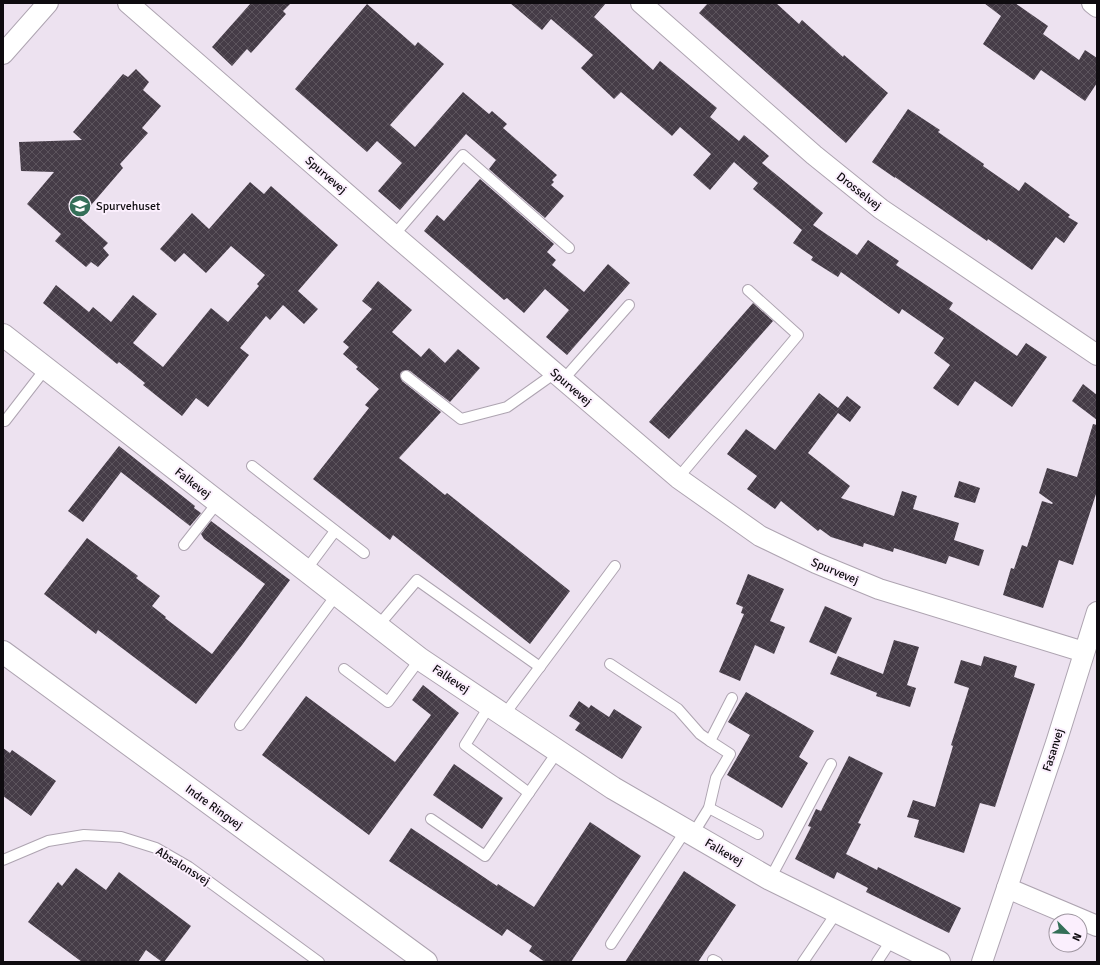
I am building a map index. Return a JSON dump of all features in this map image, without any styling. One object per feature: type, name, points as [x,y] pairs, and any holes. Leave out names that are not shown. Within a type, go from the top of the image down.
[{"type":"street","points":[[3,54],[48,3]]},
{"type":"street","name":"Spurvevej","points":[[128,3],[394,235],[678,478],[760,536],[816,564],[878,589],[1084,652]]},
{"type":"street","name":"Drosselvej","points":[[641,3],[814,156],[881,209],[1097,355]]},
{"type":"street","points":[[1092,3],[1097,7]]},
{"type":"street","name":"Falkevej","points":[[3,335],[420,659],[613,788],[770,879],[939,962]]},
{"type":"street","name":"Fasanvej","points":[[982,962],[1056,743],[1097,612]]},
{"type":"street","name":"Indre Ringvej","points":[[3,652],[426,962]]},
{"type":"street","points":[[1007,888],[1097,926]]},
{"type":"lane","points":[[394,235],[463,155],[569,248]]},
{"type":"lane","points":[[678,478],[798,335],[748,290]]},
{"type":"lane","points":[[406,376],[461,419],[507,407],[559,376],[629,305]]},
{"type":"lane","points":[[5,422],[46,368]]},
{"type":"lane","points":[[252,466],[364,553]]},
{"type":"lane","points":[[184,545],[218,502]]},
{"type":"lane","points":[[306,570],[335,531]]},
{"type":"lane","points":[[529,793],[465,745],[540,667],[615,566]]},
{"type":"lane","points":[[378,626],[417,580],[540,667]]},
{"type":"lane","points":[[240,725],[337,594]]},
{"type":"lane","points":[[344,670],[388,702],[420,659]]},
{"type":"lane","points":[[610,664],[678,709],[700,734],[730,754],[716,778],[708,808],[689,832],[611,944]]},
{"type":"lane","points":[[710,741],[732,698]]},
{"type":"lane","points":[[431,819],[485,856],[558,751]]},
{"type":"lane","points":[[770,879],[832,764]]},
{"type":"lane","points":[[708,808],[758,834]]},
{"type":"lane","name":"Absalonsvej","points":[[3,860],[48,841],[84,835],[121,837],[156,848],[189,867],[319,962]]},
{"type":"lane","points":[[803,962],[837,912]]},
{"type":"lane","points":[[877,962],[892,939]]},
{"type":"building","points":[[251,3],[291,3],[283,11],[286,14],[251,53],[247,49],[232,66],[212,47]]},
{"type":"building","points":[[510,3],[606,3],[594,17],[653,70],[660,61],[717,108],[710,117],[739,141],[744,135],[769,156],[762,163],[823,213],[813,225],[857,255],[868,240],[899,261],[896,265],[953,303],[949,309],[1017,356],[1026,343],[1047,357],[1012,407],[975,381],[958,406],[933,388],[950,365],[934,353],[944,338],[902,309],[899,314],[841,272],[838,277],[811,260],[813,257],[793,243],[802,230],[753,189],[758,183],[734,162],[710,190],[693,175],[711,154],[680,127],[672,136],[621,92],[614,99],[581,68],[593,55],[551,19],[542,30]]},
{"type":"building","points":[[708,3],[776,3],[799,24],[802,20],[843,57],[844,55],[888,93],[846,143],[699,13]]},
{"type":"building","points":[[984,3],[1015,3],[1048,26],[1043,34],[1079,60],[1085,50],[1097,58],[1097,83],[1085,101],[1041,70],[1034,80],[983,44],[1001,16]]},
{"type":"building","points":[[367,4],[415,46],[418,42],[444,64],[390,125],[415,147],[463,92],[489,114],[492,111],[507,124],[503,128],[557,175],[552,180],[554,182],[551,185],[564,196],[545,218],[489,169],[496,160],[466,134],[400,210],[378,191],[402,163],[377,141],[367,152],[295,89]]},
{"type":"building","points":[[136,69],[149,82],[143,90],[161,106],[142,128],[148,133],[120,164],[123,168],[80,218],[108,243],[103,248],[109,255],[98,267],[91,262],[86,267],[55,241],[61,234],[27,204],[54,172],[21,171],[19,142],[82,140],[73,132],[123,74],[128,77]]},
{"type":"building","points":[[908,109],[940,130],[938,132],[984,164],[983,166],[1019,191],[1025,182],[1070,215],[1068,217],[1078,223],[1064,243],[1056,237],[1032,270],[872,162]]},
{"type":"building","points":[[480,179],[554,244],[547,252],[556,260],[552,265],[584,292],[608,264],[630,283],[567,355],[546,337],[569,310],[545,289],[524,313],[507,298],[504,300],[424,231],[437,215],[444,221]]},
{"type":"building","points":[[250,182],[264,194],[271,186],[338,245],[298,291],[318,309],[304,324],[283,305],[270,320],[266,316],[240,348],[249,355],[208,407],[196,398],[182,416],[143,385],[145,383],[119,362],[117,364],[43,303],[56,285],[89,312],[93,307],[111,322],[133,295],[157,314],[133,343],[163,367],[211,308],[228,322],[259,286],[257,284],[265,275],[231,246],[206,273],[184,253],[175,262],[160,249],[192,213],[209,229]]},
{"type":"building","points":[[378,281],[412,310],[392,332],[421,357],[429,348],[445,363],[458,349],[480,368],[450,402],[410,371],[407,370],[401,372],[400,375],[402,381],[441,412],[399,458],[445,495],[447,493],[570,591],[530,644],[393,535],[390,540],[313,479],[369,408],[365,405],[379,389],[356,369],[358,367],[343,354],[349,347],[343,342],[372,309],[362,301]]},
{"type":"building","points":[[753,303],[773,321],[669,439],[649,422]]},
{"type":"building","points":[[1083,384],[1097,395],[1097,420],[1072,401]]},
{"type":"building","points":[[819,393],[838,408],[847,396],[861,407],[850,422],[838,413],[808,453],[850,486],[841,498],[894,516],[902,491],[917,496],[913,509],[959,523],[954,540],[984,550],[979,566],[949,556],[946,564],[894,548],[893,552],[864,543],[863,547],[831,537],[820,529],[818,531],[781,501],[775,509],[747,489],[757,476],[727,454],[746,429],[775,450]]},
{"type":"building","points":[[1093,424],[1097,425],[1097,491],[1073,565],[1059,560],[1043,608],[1003,595],[1011,568],[1014,569],[1022,545],[1027,547],[1042,501],[1053,503],[1039,493],[1047,468],[1077,477]]},
{"type":"building","points":[[119,446],[195,506],[194,508],[201,513],[190,526],[121,472],[83,522],[68,511]]},
{"type":"building","points":[[959,481],[980,488],[975,503],[954,497]]},
{"type":"building","points":[[211,521],[290,580],[196,704],[98,630],[96,634],[44,594],[87,538],[138,576],[136,578],[160,596],[152,606],[166,617],[165,618],[212,654],[265,584],[204,539],[201,534]]},
{"type":"building","points":[[748,574],[784,589],[770,621],[785,627],[774,654],[755,645],[740,681],[719,672],[744,614],[741,613],[743,607],[736,604]]},
{"type":"building","points":[[825,606],[852,618],[836,654],[809,642]]},
{"type":"building","points":[[894,640],[919,647],[907,685],[916,688],[910,707],[876,696],[877,693],[830,674],[838,656],[883,674]]},
{"type":"building","points":[[984,656],[1017,666],[1014,677],[1035,684],[995,807],[980,803],[964,853],[914,837],[919,820],[907,817],[913,800],[935,807],[953,746],[951,745],[969,688],[954,683],[961,660],[981,666]]},
{"type":"building","points":[[423,685],[459,713],[369,835],[262,755],[306,696],[395,762],[431,715],[412,700]]},
{"type":"building","points":[[746,692],[814,731],[799,757],[808,763],[782,808],[727,775],[750,735],[728,722]]},
{"type":"building","points":[[579,701],[589,708],[591,705],[609,717],[614,709],[642,727],[622,759],[575,730],[580,723],[569,716]]},
{"type":"building","points":[[3,748],[10,753],[12,750],[56,781],[31,816],[3,796]]},
{"type":"building","points":[[849,756],[883,773],[858,823],[861,824],[846,854],[877,870],[878,867],[961,908],[949,933],[866,892],[868,888],[837,872],[834,879],[795,859],[811,827],[808,826],[816,809],[821,811]]},
{"type":"building","points":[[454,764],[503,798],[482,829],[433,795]]},
{"type":"building","points":[[590,822],[641,856],[571,962],[545,962],[529,951],[532,946],[507,929],[502,936],[389,861],[411,828],[497,886],[498,884],[534,907]]},
{"type":"building","points":[[76,868],[106,890],[119,872],[191,926],[164,962],[146,950],[138,962],[82,962],[28,922],[58,882],[62,886]]},
{"type":"building","points":[[684,871],[736,905],[698,962],[625,962]]},
{"type":"place","name":"Spurvehuset","points":[[80,206]]}]
